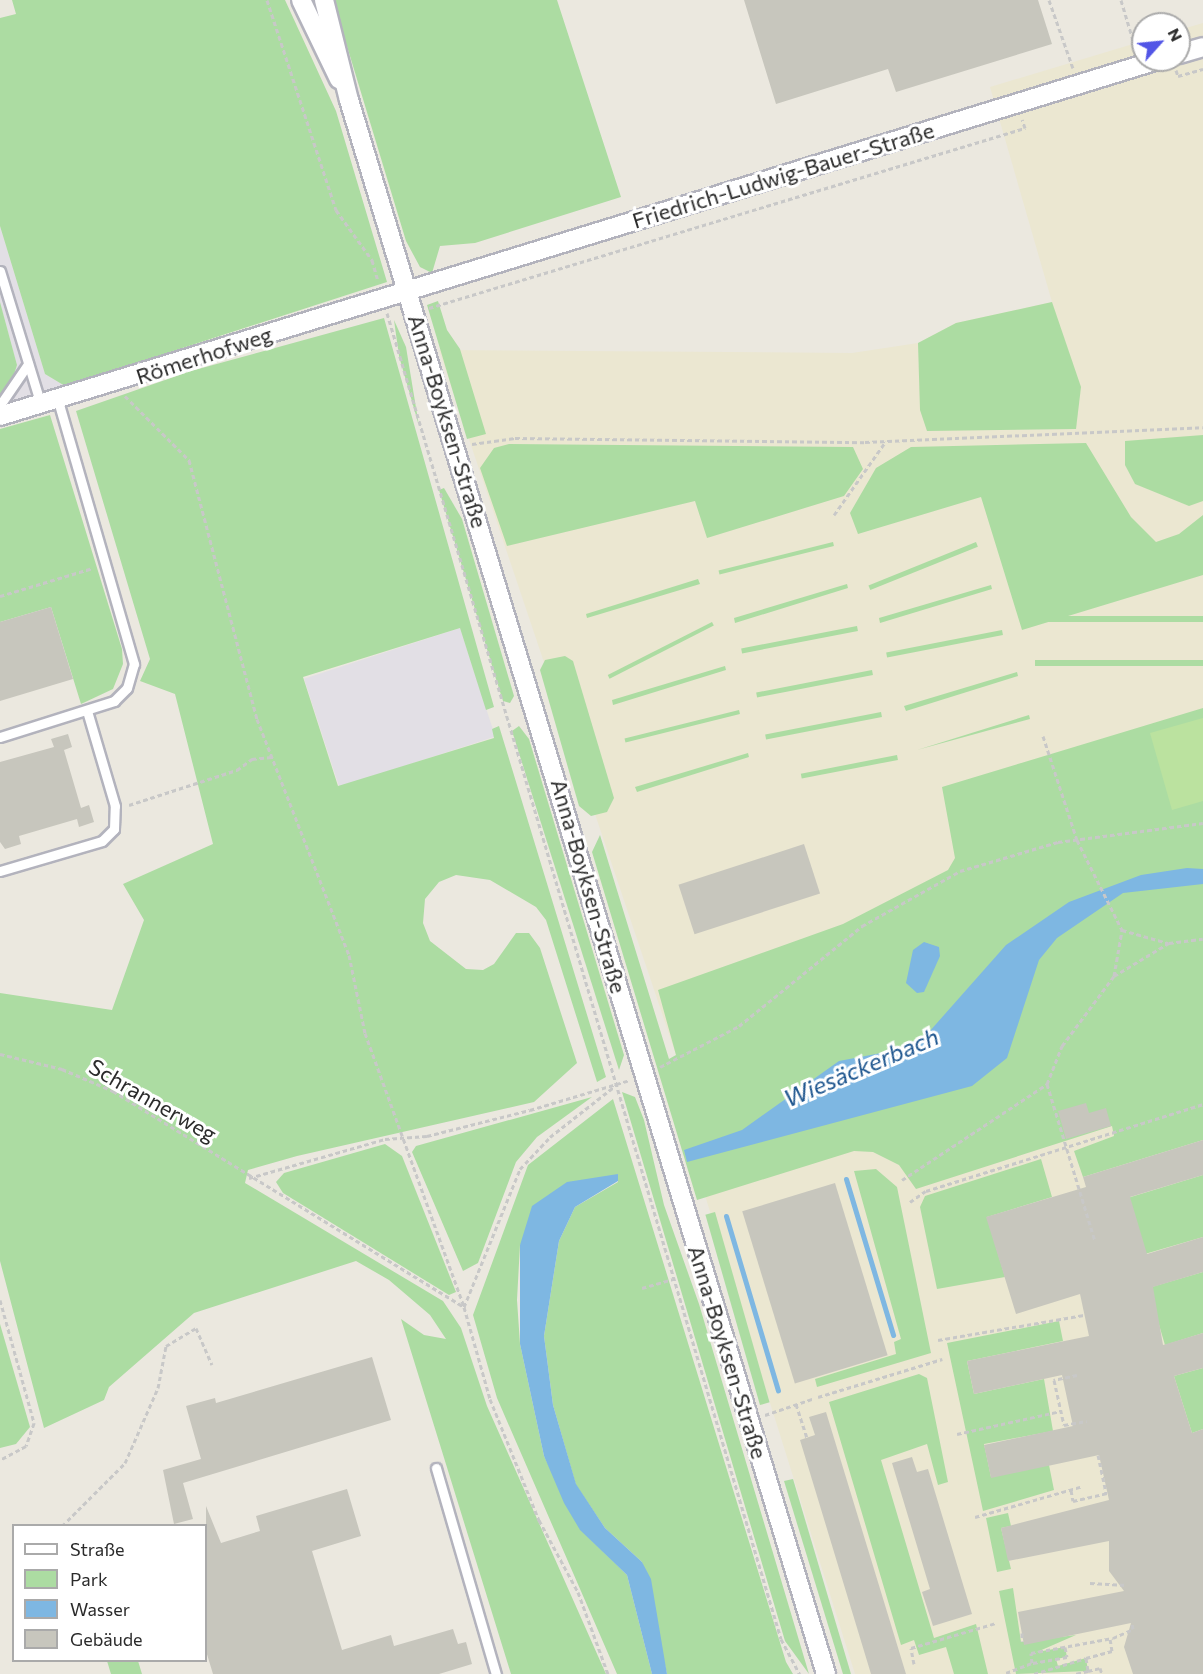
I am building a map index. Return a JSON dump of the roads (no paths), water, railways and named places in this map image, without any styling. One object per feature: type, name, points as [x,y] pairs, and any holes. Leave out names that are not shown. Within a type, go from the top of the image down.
[{"type":"street","name":"Anna-Boyksen-Straße","points":[[301,0],[349,100]]},
{"type":"street","name":"Anna-Boyksen-Straße","points":[[324,0],[349,100],[826,1674]]},
{"type":"street","name":"Friedrich-Ludwig-Bauer-Straße","points":[[408,291],[1131,67]]},
{"type":"street","name":"Römerhofweg","points":[[0,416],[112,385],[408,291]]},
{"type":"lane","points":[[0,271],[28,364],[50,402],[109,564],[134,664],[120,696],[87,711],[0,737]]},
{"type":"lane","points":[[0,405],[28,364]]},
{"type":"lane","points":[[0,871],[102,841],[114,829],[116,809],[87,711]]},
{"type":"lane","points":[[436,1468],[496,1674]]},
{"type":"water","name":"Wiesäckerbach","points":[[1187,868],[1203,869],[1203,884],[1123,893],[1057,938],[1039,960],[1007,1058],[972,1086],[687,1162],[684,1150],[742,1130],[839,1061],[902,1049],[929,1032],[1006,945],[1069,902],[1141,875]]},
{"type":"water","points":[[924,942],[939,947],[940,956],[924,992],[917,993],[906,983],[913,950]]},
{"type":"water","points":[[618,1174],[618,1181],[575,1207],[559,1241],[544,1336],[553,1405],[576,1484],[605,1528],[642,1562],[651,1579],[667,1674],[652,1674],[627,1575],[580,1530],[564,1503],[544,1456],[520,1344],[520,1245],[532,1206],[567,1182]]},
{"type":"waterway","points":[[846,1179],[893,1335]]},
{"type":"waterway","points":[[726,1216],[778,1390]]}]
